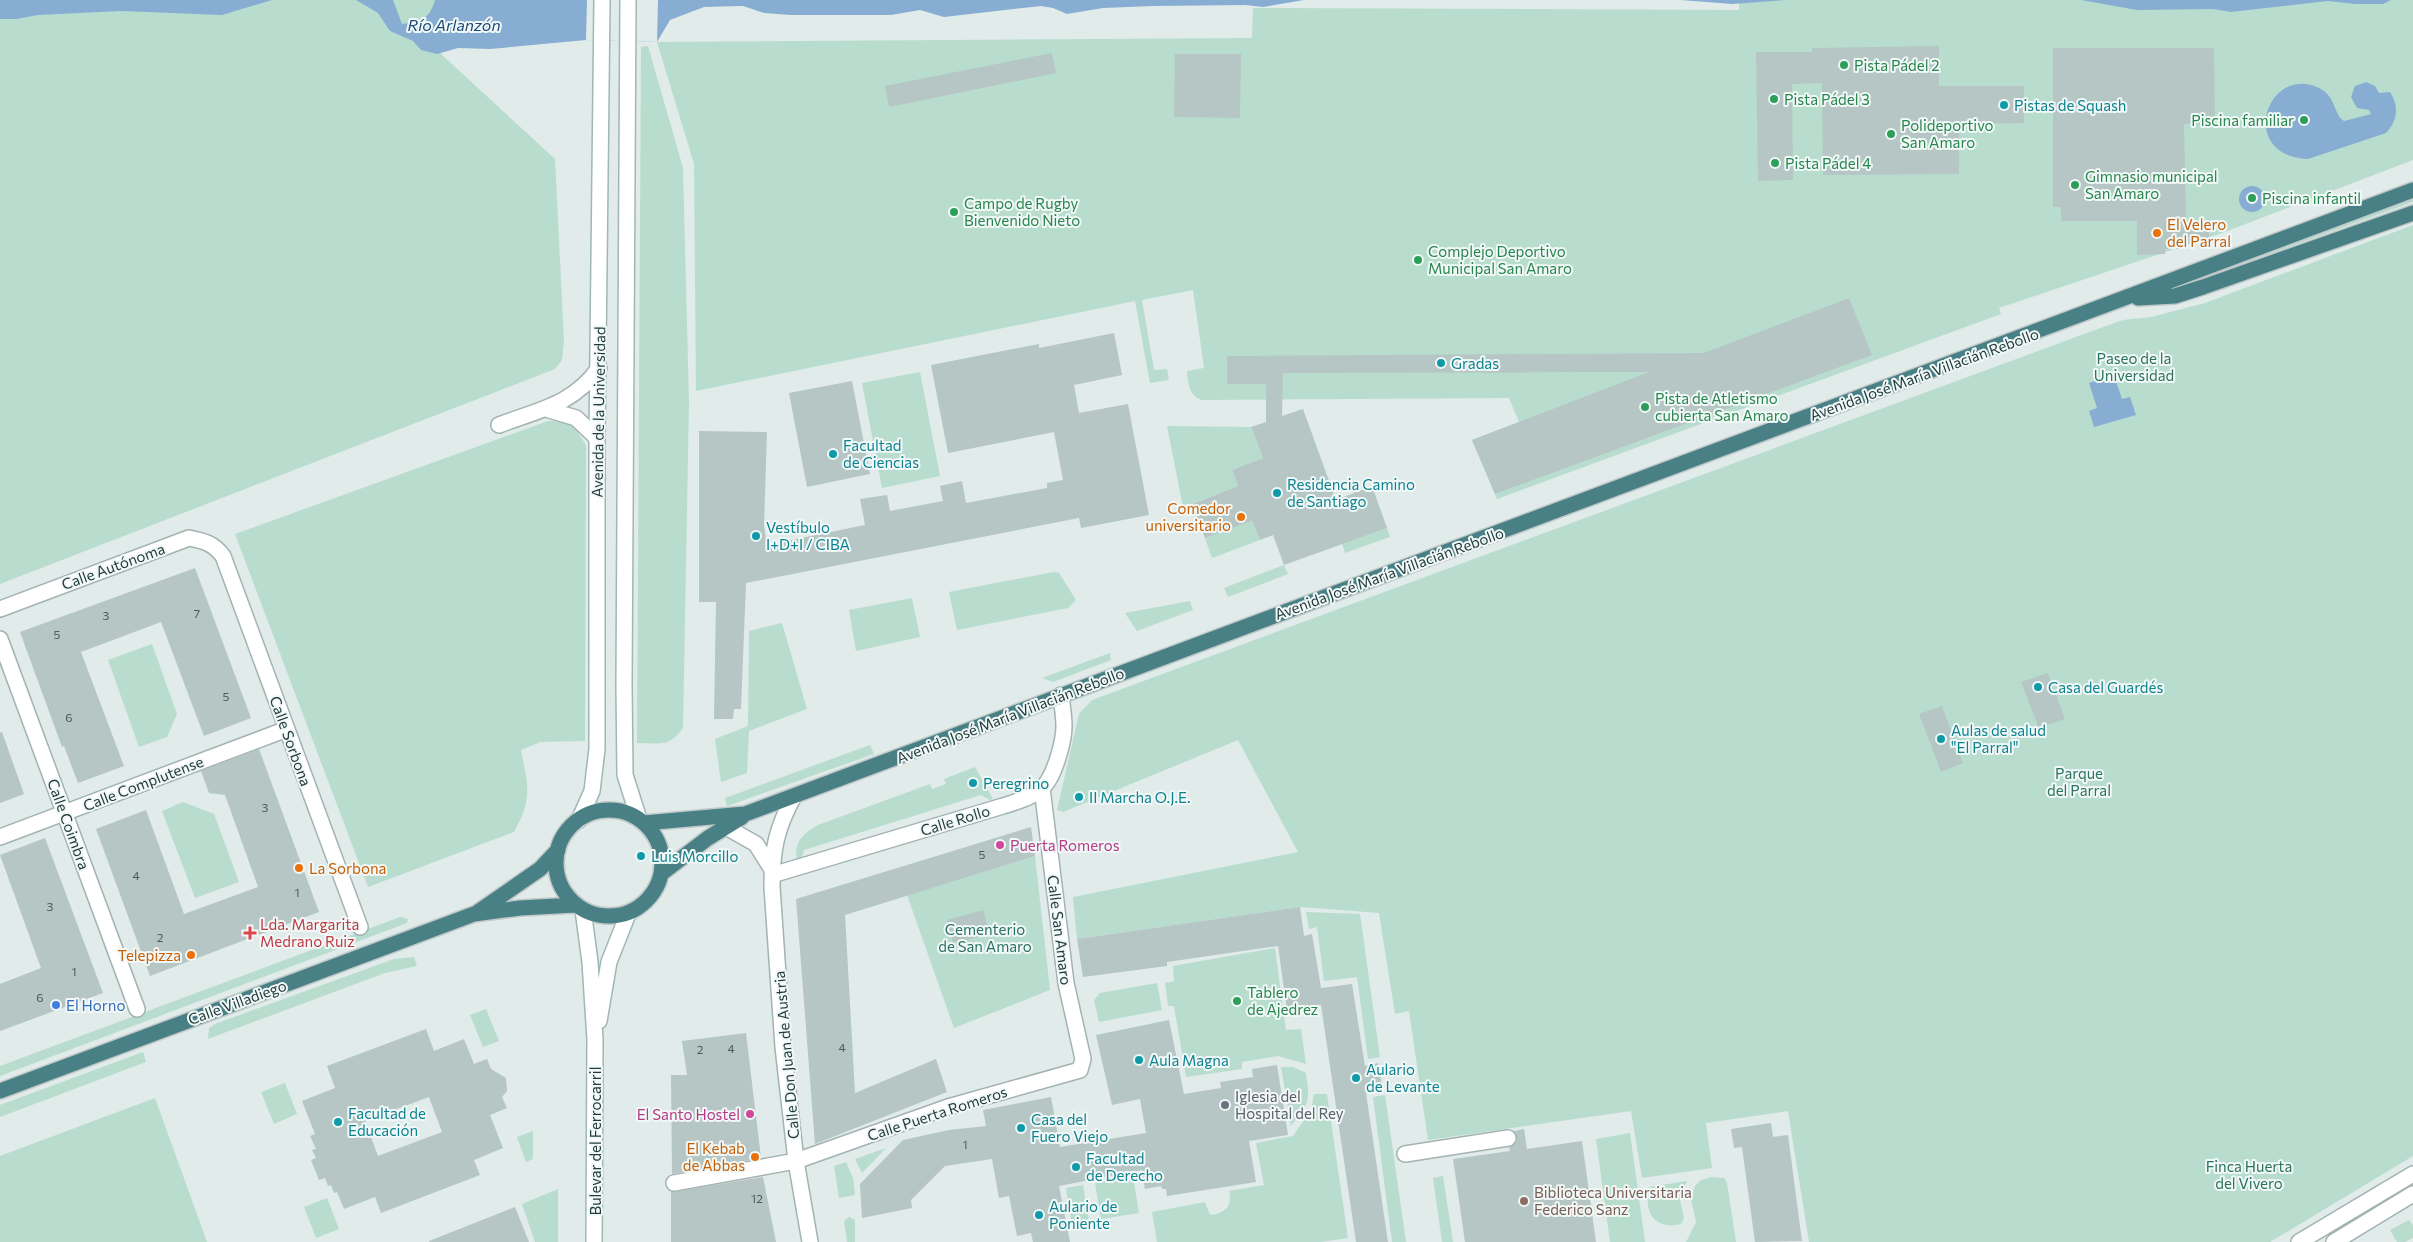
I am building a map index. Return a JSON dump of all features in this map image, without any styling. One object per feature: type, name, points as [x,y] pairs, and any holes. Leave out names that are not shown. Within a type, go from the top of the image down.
[{"type":"highway","name":"Avenida José María Villacián Rebollo","points":[[642,821],[745,814],[2129,298],[2171,280],[2413,190]]},
{"type":"highway","name":"Avenida José María Villacián Rebollo","points":[[2129,298],[2176,296],[2203,288],[2413,213]]},
{"type":"highway","points":[[608,810],[625,812],[642,821],[656,836],[663,860],[662,873],[653,895],[628,914],[602,916],[579,907],[566,895],[556,868],[558,850],[564,835],[579,820],[596,812],[608,810]]},
{"type":"highway","points":[[662,873],[745,814]]},
{"type":"highway","name":"Calle Villadiego","points":[[474,914],[540,869],[558,850]]},
{"type":"highway","name":"Calle Villadiego","points":[[0,1091],[474,914],[520,908],[579,907]]},
{"type":"street","name":"Avenida de la Universidad","points":[[579,820],[592,790],[597,763],[597,438],[602,0]]},
{"type":"street","name":"Avenida de la Universidad","points":[[628,0],[625,774],[642,821]]},
{"type":"street","points":[[499,426],[546,409],[584,388],[599,368]]},
{"type":"street","points":[[546,409],[576,418],[597,438]]},
{"type":"street","name":"Calle Autónoma","points":[[0,608],[189,538],[206,541],[216,547],[222,556]]},
{"type":"street","name":"Calle Sorbona","points":[[222,556],[360,927]]},
{"type":"street","name":"Calle Coimbra","points":[[0,639],[137,1009]]},
{"type":"street","points":[[1042,788],[1050,775],[1061,745],[1064,726],[1061,695]]},
{"type":"street","name":"Calle Complutense","points":[[0,837],[287,729]]},
{"type":"street","name":"Calle Rollo","points":[[771,872],[1003,806],[1022,799],[1042,788]]},
{"type":"street","name":"Calle San Amaro","points":[[1042,788],[1066,983],[1083,1059],[1080,1070]]},
{"type":"street","name":"Calle Don Juan de Austria","points":[[794,796],[780,822],[771,872],[783,1047],[796,1160],[810,1242]]},
{"type":"street","name":"Calle Don Juan de Austria","points":[[726,827],[756,844],[771,872]]},
{"type":"street","name":"Bulevar del Ferrocarril","points":[[579,907],[590,962],[595,1039],[594,1242]]},
{"type":"street","name":"Bulevar del Ferrocarril","points":[[595,1039],[609,962],[628,914]]},
{"type":"street","name":"Calle Puerta Romeros","points":[[674,1183],[796,1160],[948,1108],[1080,1070]]},
{"type":"street","points":[[1405,1154],[1508,1138]]},
{"type":"street","points":[[2299,1242],[2413,1174]]},
{"type":"street","points":[[2363,1224],[2364,1214],[2413,1182]]},
{"type":"street","points":[[2334,1242],[2413,1194]]},
{"type":"street","points":[[2337,1219],[2347,1218],[2363,1224]]},
{"type":"green space","points":[[0,0],[442,0],[441,54],[555,159],[564,341],[562,360],[555,369],[0,584]]},
{"type":"green space","name":"Complejo Deportivo Municipal San Amaro","points":[[1739,0],[2413,0],[2413,160],[2222,233],[1999,308],[2001,314],[1497,499],[1472,440],[1519,422],[1509,398],[1201,400],[1192,392],[1187,371],[1204,368],[1193,290],[1142,300],[1154,370],[1167,369],[1169,380],[1150,383],[1135,301],[696,391],[694,164],[657,42],[1252,38],[1253,8],[1739,10]]},
{"type":"green space","points":[[648,46],[683,168],[689,402],[683,728],[673,739],[658,744],[637,743],[641,47]]},
{"type":"green space","points":[[2413,197],[2413,202],[2247,262],[2245,261],[2246,258]]},
{"type":"green space","name":"Parque del Parral","points":[[2413,225],[2413,1156],[2270,1242],[1809,1242],[1788,1111],[1706,1123],[1712,1168],[1642,1178],[1631,1111],[1428,1140],[1409,1011],[1395,1014],[1379,913],[1300,907],[1077,939],[1073,897],[1298,852],[1238,740],[1063,812],[1057,810],[1079,714],[1092,700],[2092,331],[2123,320],[2151,317],[2205,303]]},
{"type":"green space","points":[[920,372],[940,476],[882,488],[862,383]]},
{"type":"green space","points":[[548,421],[562,422],[572,426],[586,446],[585,741],[540,742],[521,750],[526,773],[527,792],[524,810],[514,832],[368,887],[235,534]]},
{"type":"green space","points":[[1167,426],[1251,427],[1263,458],[1232,470],[1238,486],[1183,507]]},
{"type":"green space","points":[[1252,521],[1260,540],[1212,558],[1205,538]]},
{"type":"green space","points":[[1387,528],[1390,537],[1345,553],[1342,544]]},
{"type":"green space","points":[[1284,565],[1288,574],[1228,597],[1224,588]]},
{"type":"green space","points":[[1054,572],[1059,573],[1076,600],[1068,608],[957,630],[949,592]]},
{"type":"green space","points":[[912,598],[920,637],[856,651],[849,610]]},
{"type":"green space","points":[[1190,601],[1193,610],[1137,631],[1125,613]]},
{"type":"green space","points":[[782,623],[807,709],[749,731],[747,773],[721,782],[715,739],[748,726],[749,631]]},
{"type":"green space","points":[[152,644],[177,714],[167,737],[139,747],[108,660]]},
{"type":"green space","points":[[1110,653],[1111,660],[1053,682],[1042,678]]},
{"type":"green space","points":[[870,745],[874,754],[727,806],[725,798]]},
{"type":"green space","points":[[975,767],[993,799],[990,800],[981,795],[804,850],[801,859],[797,860],[798,843],[808,831],[818,825],[930,784],[932,789],[946,784],[944,779]]},
{"type":"green space","points":[[183,802],[214,814],[239,882],[195,898],[162,811]]},
{"type":"green space","name":"Cementerio de San Amaro","points":[[1035,856],[1050,990],[954,1028],[907,895]]},
{"type":"green space","points":[[1306,912],[1360,914],[1380,1057],[1368,1059],[1357,977],[1324,981],[1317,927],[1309,929]]},
{"type":"green space","points":[[400,917],[408,919],[407,923],[0,1076],[0,1066]]},
{"type":"green space","points":[[1275,948],[1286,1030],[1301,1029],[1306,1064],[1278,1056],[1242,1062],[1242,1069],[1186,1077],[1174,1006],[1168,1006],[1165,983],[1174,981],[1173,966]]},
{"type":"green space","points":[[414,957],[417,966],[385,973],[208,1039],[209,1028],[215,1024],[394,959]]},
{"type":"green space","points":[[1157,983],[1162,1010],[1099,1022],[1094,1000],[1100,993]]},
{"type":"green space","points":[[486,1009],[499,1041],[483,1047],[470,1015]]},
{"type":"green space","points":[[143,1052],[146,1062],[0,1117],[0,1105]]},
{"type":"green space","points":[[1281,1067],[1293,1067],[1306,1073],[1307,1102],[1291,1126]]},
{"type":"green space","points":[[285,1083],[297,1114],[274,1124],[261,1092]]},
{"type":"green space","points":[[1314,1094],[1327,1094],[1348,1238],[1321,1242],[1157,1242],[1152,1212],[1205,1202],[1210,1215],[1215,1214],[1226,1209],[1230,1201],[1229,1191],[1264,1185],[1256,1143],[1293,1136],[1311,1110]]},
{"type":"green space","points":[[1385,1095],[1406,1242],[1392,1242],[1373,1097]]},
{"type":"green space","points":[[155,1098],[207,1242],[0,1242],[0,1156]]},
{"type":"green space","points":[[533,1131],[533,1159],[526,1162],[517,1137]]},
{"type":"green space","points":[[1630,1133],[1645,1242],[1610,1242],[1596,1139]]},
{"type":"green space","points":[[886,1148],[862,1173],[855,1159]]},
{"type":"green space","points":[[846,1162],[853,1178],[855,1195],[839,1198],[834,1166]]},
{"type":"green space","points":[[1133,1176],[1139,1213],[1101,1219],[1095,1183]]},
{"type":"green space","points":[[1443,1176],[1453,1242],[1442,1242],[1433,1178]]},
{"type":"green space","points":[[1712,1177],[1724,1178],[1727,1183],[1736,1242],[1686,1242],[1696,1222],[1691,1199],[1695,1186],[1701,1180]]},
{"type":"green space","points":[[1687,1181],[1680,1200],[1684,1217],[1682,1223],[1668,1225],[1654,1219],[1648,1205],[1647,1190],[1649,1187]]},
{"type":"green space","points":[[1083,1185],[1089,1221],[1072,1224],[1066,1188]]},
{"type":"green space","points":[[558,1189],[558,1242],[535,1242],[522,1204]]},
{"type":"green space","points":[[327,1198],[339,1229],[316,1238],[304,1207]]},
{"type":"green space","points":[[849,1217],[855,1220],[855,1242],[847,1242],[844,1221]]},
{"type":"green space","points":[[2409,1220],[2413,1225],[2413,1238],[2405,1242],[2397,1242],[2390,1230]]},
{"type":"water","points":[[0,0],[272,0],[222,15],[121,11],[0,19]]},
{"type":"water","name":"Río Arlanzón","points":[[356,0],[393,0],[402,24],[423,19],[430,12],[435,0],[1304,0],[1263,7],[1245,5],[1153,6],[1103,8],[1067,14],[1053,8],[1041,6],[944,17],[920,10],[891,15],[791,15],[764,13],[743,6],[704,7],[670,20],[657,42],[586,40],[490,49],[458,48],[437,54],[421,50],[413,41],[390,31],[378,13]]},
{"type":"water","points":[[1681,0],[1785,0],[1732,4]]},
{"type":"water","points":[[2081,0],[2391,0],[2383,4],[2355,4],[2328,1],[2231,12],[2213,9],[2137,10]]},
{"type":"water","name":"Piscina familiar","points":[[2366,82],[2375,86],[2379,93],[2390,92],[2395,102],[2395,118],[2386,133],[2308,159],[2286,154],[2272,143],[2266,129],[2267,113],[2274,99],[2285,88],[2301,84],[2319,88],[2329,96],[2338,114],[2344,121],[2371,114],[2369,110],[2357,108],[2351,97],[2355,86]]},
{"type":"water","name":"Piscina infantil","points":[[2252,186],[2261,190],[2265,199],[2261,208],[2252,212],[2243,208],[2239,199],[2243,190]]},
{"type":"water","points":[[2114,375],[2122,399],[2130,397],[2136,415],[2094,427],[2089,411],[2097,408],[2089,383]]},
{"type":"pier","points":[[587,0],[658,0],[657,42],[586,40]]},
{"type":"building","points":[[1939,46],[1939,86],[2024,86],[2024,123],[1959,124],[1959,174],[1823,175],[1822,83],[1792,84],[1793,180],[1758,181],[1756,52],[1812,52],[1812,48]]},
{"type":"building","points":[[2053,48],[2214,48],[2215,124],[2184,124],[2186,221],[2209,221],[2209,238],[2194,239],[2194,243],[2180,244],[2180,249],[2165,249],[2165,254],[2137,255],[2137,221],[2061,221],[2061,207],[2053,207]]},
{"type":"building","points":[[1052,53],[1056,73],[889,107],[885,86]]},
{"type":"building","points":[[1175,54],[1241,54],[1240,118],[1174,117]]},
{"type":"building","points":[[1849,298],[1872,355],[1495,494],[1472,440],[1649,372],[1283,373],[1282,416],[1303,409],[1336,500],[1372,486],[1387,528],[1284,565],[1273,535],[1260,540],[1252,521],[1205,538],[1192,504],[1238,486],[1232,470],[1263,458],[1251,427],[1266,422],[1266,384],[1227,384],[1227,356],[1704,353]]},
{"type":"building","name":"Facultad de Ciencias","points":[[1114,333],[1122,375],[1074,385],[1079,413],[1128,404],[1149,515],[1081,528],[1079,518],[746,583],[741,709],[734,709],[733,719],[714,719],[716,602],[699,602],[699,431],[767,432],[764,525],[767,545],[865,525],[860,499],[887,495],[890,511],[943,501],[940,486],[962,481],[966,503],[1047,488],[1047,483],[1063,480],[1054,432],[948,453],[931,365],[1039,344],[1039,348]]},
{"type":"building","points":[[852,381],[870,474],[807,487],[789,393]]},
{"type":"building","points":[[195,568],[251,718],[204,736],[161,622],[81,652],[124,766],[78,783],[64,746],[62,747],[20,632]]},
{"type":"building","points":[[2048,673],[2065,719],[2039,728],[2021,682]]},
{"type":"building","name":"Aulas de salud \"El Parral\"","points":[[1942,706],[1963,763],[1941,772],[1919,714]]},
{"type":"building","points":[[2,732],[24,794],[0,803],[0,733]]},
{"type":"building","points":[[259,749],[319,912],[150,976],[96,829],[146,810],[184,914],[258,887],[225,795],[209,793],[201,771]]},
{"type":"building","points":[[1031,827],[1035,856],[845,915],[855,1093],[936,1059],[947,1092],[815,1144],[796,899]]},
{"type":"building","points":[[45,838],[103,993],[0,1031],[0,984],[41,968],[0,855]]},
{"type":"building","name":"Aulario de Levante","points":[[1300,907],[1304,936],[1312,934],[1321,988],[1352,984],[1365,1066],[1378,1063],[1383,1091],[1366,1093],[1388,1242],[1356,1242],[1321,1005],[1287,1010],[1278,946],[1167,962],[1167,966],[1083,977],[1077,939]]},
{"type":"building","points":[[983,910],[990,934],[953,943],[947,920]]},
{"type":"building","points":[[1169,1020],[1184,1094],[1221,1088],[1220,1082],[1253,1077],[1252,1069],[1277,1065],[1288,1135],[1249,1141],[1256,1182],[1167,1196],[1166,1189],[1162,1189],[1161,1186],[1145,1189],[1142,1170],[1059,1186],[1070,1242],[1033,1242],[1031,1233],[1017,1236],[1009,1196],[999,1198],[992,1159],[945,1166],[911,1200],[912,1208],[862,1218],[860,1184],[903,1140],[949,1130],[986,1126],[983,1110],[1051,1097],[1060,1147],[1146,1133],[1140,1099],[1112,1105],[1096,1035]]},
{"type":"building","name":"Facultad de Educación","points":[[426,1029],[434,1051],[464,1039],[474,1064],[487,1059],[491,1069],[506,1078],[507,1091],[502,1097],[507,1108],[490,1115],[503,1148],[474,1160],[480,1175],[381,1213],[375,1197],[344,1209],[337,1192],[334,1193],[331,1185],[328,1186],[325,1178],[319,1180],[311,1160],[316,1158],[312,1150],[316,1149],[310,1136],[315,1134],[302,1101],[335,1088],[327,1066]],"holes":[[[429,1097],[442,1132],[378,1156],[365,1121]]]},
{"type":"building","points":[[746,1033],[761,1158],[672,1174],[671,1075],[687,1075],[682,1041]]},
{"type":"building","points":[[1771,1123],[1773,1137],[1788,1135],[1802,1241],[1755,1242],[1742,1147],[1734,1148],[1731,1129]]},
{"type":"building","name":"Biblioteca Universitaria Federico Sanz","points":[[1524,1129],[1527,1149],[1582,1141],[1596,1242],[1465,1242],[1453,1159],[1510,1151],[1509,1147],[1517,1141],[1514,1131]]},
{"type":"building","points":[[763,1177],[776,1242],[671,1242],[671,1192]]},
{"type":"building","points":[[515,1207],[529,1242],[429,1242],[429,1241]]},
{"type":"place","name":"Pista Pádel 2","points":[[1844,65]]},
{"type":"place","name":"Pista Pádel 3","points":[[1774,99]]},
{"type":"place","name":"Pistas de Squash","points":[[2004,105]]},
{"type":"place","name":"Piscina familiar","points":[[2304,120]]},
{"type":"place","name":"Polideportivo San Amaro","points":[[1891,134]]},
{"type":"place","name":"Pista Pádel 4","points":[[1775,163]]},
{"type":"place","name":"Gimnasio municipal San Amaro","points":[[2075,185]]},
{"type":"place","name":"Piscina infantil","points":[[2252,198]]},
{"type":"place","name":"Campo de Rugby Bienvenido Nieto","points":[[954,212]]},
{"type":"place","name":"El Velero del Parral","points":[[2157,233]]},
{"type":"place","name":"Complejo Deportivo Municipal San Amaro","points":[[1418,260]]},
{"type":"place","name":"Gradas","points":[[1441,363]]},
{"type":"place","name":"Pista de Atletismo cubierta San Amaro","points":[[1645,407]]},
{"type":"place","name":"Facultad de Ciencias","points":[[833,454]]},
{"type":"place","name":"Residencia Camino de Santiago","points":[[1277,493]]},
{"type":"place","name":"Comedor universitario","points":[[1241,517]]},
{"type":"place","name":"Vestíbulo I+D+I / CIBA","points":[[756,536]]},
{"type":"place","name":"Casa del Guardés","points":[[2038,687]]},
{"type":"place","name":"Aulas de salud \"El Parral\"","points":[[1941,739]]},
{"type":"place","name":"Peregrino","points":[[973,783]]},
{"type":"place","name":"II Marcha O.J.E.","points":[[1079,797]]},
{"type":"place","name":"Puerta Romeros","points":[[1000,845]]},
{"type":"place","name":"Luis Morcillo","points":[[641,856]]},
{"type":"place","name":"La Sorbona","points":[[299,868]]},
{"type":"place","name":"Lda. Margarita Medrano Ruiz","points":[[250,933]]},
{"type":"place","name":"Telepizza","points":[[191,955]]},
{"type":"place","name":"Tablero de Ajedrez","points":[[1237,1001]]},
{"type":"place","name":"El Horno","points":[[56,1005]]},
{"type":"place","name":"Aula Magna","points":[[1139,1060]]},
{"type":"place","name":"Aulario de Levante","points":[[1356,1078]]},
{"type":"place","name":"Iglesia del Hospital del Rey","points":[[1225,1105]]},
{"type":"place","name":"El Santo Hostel","points":[[750,1114]]},
{"type":"place","name":"Facultad de Educación","points":[[338,1122]]},
{"type":"place","name":"Casa del Fuero Viejo","points":[[1021,1128]]},
{"type":"place","name":"El Kebab de Abbas","points":[[755,1157]]},
{"type":"place","name":"Facultad de Derecho","points":[[1076,1167]]},
{"type":"place","name":"Biblioteca Universitaria Federico Sanz","points":[[1524,1201]]},
{"type":"place","name":"Aulario de Poniente","points":[[1039,1215]]},
{"type":"park label","name":"Paseo de la Universidad","points":[[2134,366]]},
{"type":"park label","name":"Finca Huerta del Vivero","points":[[2249,1174]]}]
